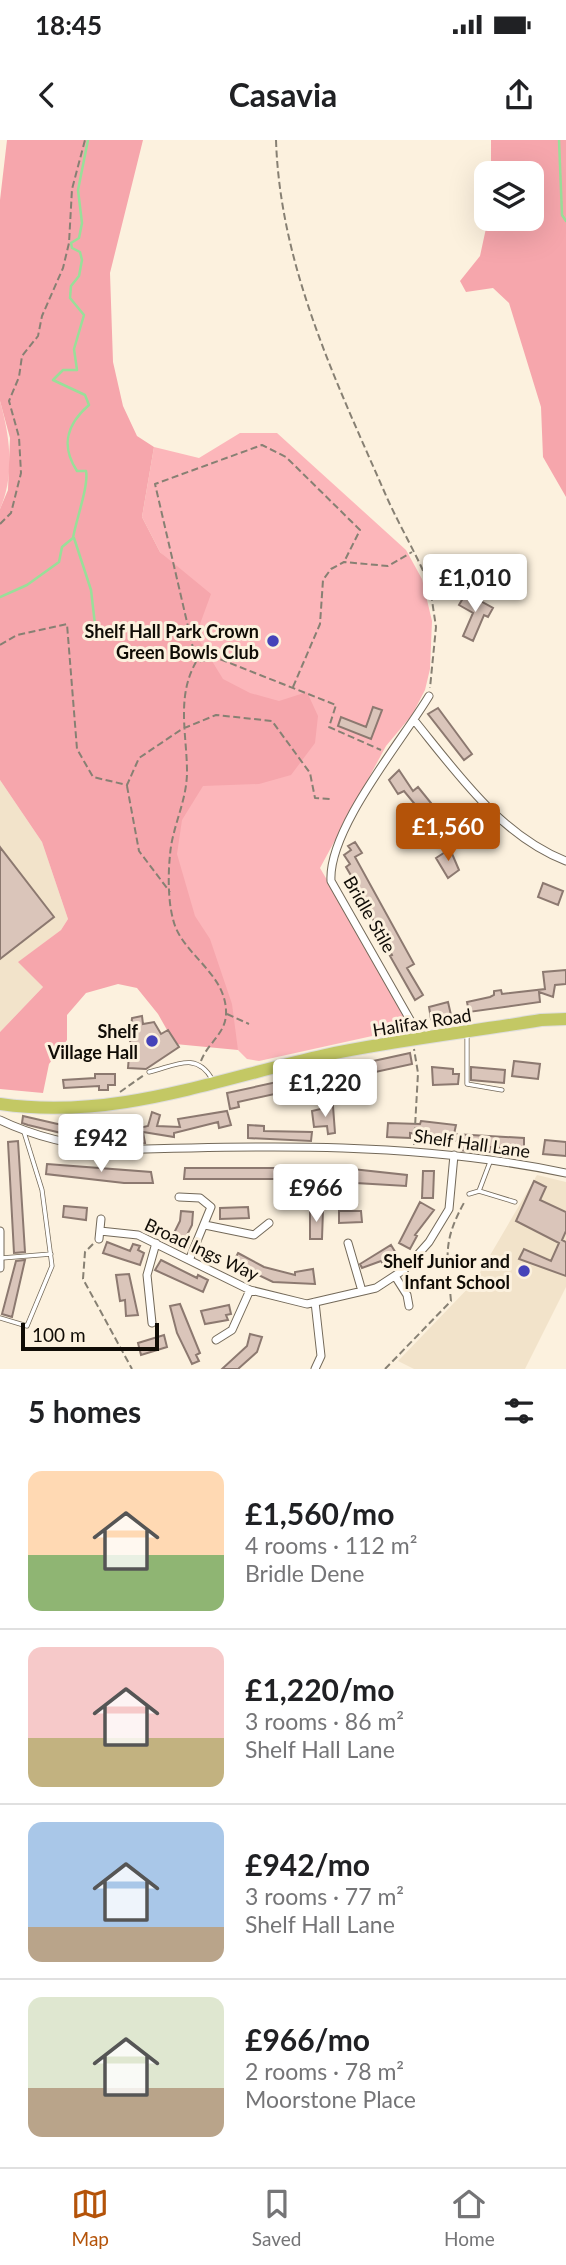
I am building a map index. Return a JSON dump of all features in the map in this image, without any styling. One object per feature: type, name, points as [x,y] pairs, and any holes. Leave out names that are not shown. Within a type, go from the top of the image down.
[{"type":"highway","name":"Halifax Road","points":[[0,1104],[61,1108],[116,1104],[215,1084],[326,1055],[566,1019]]},
{"type":"street","name":"Bridle Stile","points":[[417,1041],[413,1020],[331,881],[335,850],[388,753],[429,696]]},
{"type":"street","points":[[414,720],[480,801],[547,854],[566,861]]},
{"type":"street","name":"Shelf Hall Lane","points":[[0,1120],[23,1130],[82,1147],[117,1150],[300,1147],[413,1151],[491,1160],[566,1173]]},
{"type":"street","name":"Broad Ings Way","points":[[100,1235],[138,1235],[190,1258],[250,1290],[307,1304],[376,1288],[395,1276],[429,1242],[449,1209],[454,1155]]},
{"type":"street","points":[[179,1198],[200,1198],[211,1207],[190,1258]]},
{"type":"street","points":[[100,1235],[101,1219]]},
{"type":"street","points":[[205,1225],[254,1235],[270,1223]]},
{"type":"street","points":[[0,1231],[0,1269]]},
{"type":"street","points":[[348,1243],[362,1291]]},
{"type":"street","points":[[152,1323],[147,1275],[156,1244]]},
{"type":"street","points":[[395,1276],[407,1295],[409,1306]]},
{"type":"street","points":[[216,1340],[232,1330],[250,1290]]},
{"type":"street","points":[[315,1302],[321,1356],[315,1369]]},
{"type":"lane","points":[[467,1032],[467,1084],[502,1090]]},
{"type":"lane","points":[[149,1072],[181,1062],[200,1063],[215,1084]]},
{"type":"lane","points":[[0,1318],[27,1326],[52,1266],[42,1189],[23,1130]]},
{"type":"lane","points":[[480,1191],[491,1160]]},
{"type":"lane","points":[[469,1194],[480,1191],[515,1202]]},
{"type":"lane","points":[[2,1258],[51,1254]]},
{"type":"path","points":[[0,524],[11,513],[21,473],[19,437],[9,401],[19,377],[22,356],[38,336],[42,316],[63,268],[69,243],[72,189],[85,140]]},
{"type":"path","points":[[276,140],[285,221],[300,282],[329,367],[430,587],[436,627],[429,696]]},
{"type":"path","points":[[200,1063],[204,1053],[223,1030],[226,1014],[209,967],[183,941],[173,920],[170,854],[181,813],[187,772],[182,729],[190,673],[196,662],[155,484],[262,445],[286,457],[360,530],[344,562]]},
{"type":"path","points":[[293,687],[320,624],[323,580],[331,569],[344,562],[388,566],[413,552]]},
{"type":"path","points":[[0,645],[17,635],[67,624],[77,749],[93,777],[127,785]]},
{"type":"path","points":[[196,662],[217,658],[336,705],[329,727],[388,753]]},
{"type":"path","points":[[170,893],[139,851],[127,785],[139,758],[182,729],[216,715],[272,721],[310,773],[315,798],[331,799]]},
{"type":"path","points":[[226,1014],[249,1024]]},
{"type":"path","points":[[413,1151],[418,1073],[417,1041]]},
{"type":"path","points":[[116,1104],[124,1088],[149,1072]]},
{"type":"path","points":[[385,1369],[451,1301],[446,1247],[450,1228],[469,1194]]},
{"type":"path","points":[[100,1235],[85,1252],[83,1279],[132,1369]]},
{"type":"shaded area","points":[[7,140],[143,140],[110,273],[113,362],[123,406],[137,436],[154,447],[142,517],[160,552],[211,594],[196,635],[223,679],[250,693],[279,701],[307,692],[318,716],[315,743],[291,775],[259,784],[203,786],[182,820],[177,854],[195,916],[210,939],[232,1004],[238,1050],[175,1044],[158,1014],[137,988],[118,984],[86,993],[67,1015],[67,1040],[49,1064],[43,1093],[0,1089],[0,1032],[43,987],[18,962],[61,930],[68,919],[42,842],[0,780],[0,509],[8,490],[10,438],[0,401],[0,200]]},
{"type":"shaded area","points":[[491,140],[566,140],[566,497],[543,457],[541,407],[509,303],[493,288],[466,292],[460,281],[480,256],[485,231],[544,231],[544,161],[491,161]]},
{"type":"shaded area","points":[[0,401],[6,428],[9,469],[0,509]]},
{"type":"shaded area","points":[[240,433],[277,433],[406,550],[422,579],[432,621],[430,669],[425,690],[412,715],[386,746],[320,868],[413,1027],[259,1061],[247,1059],[238,1050],[143,876],[199,587],[160,552],[142,517],[154,447],[199,458]]},
{"type":"shaded area","points":[[0,780],[42,842],[68,919],[61,930],[19,962],[43,987],[0,1032]]},
{"type":"shaded area","name":"Shelf Junior and Infant School","points":[[537,1175],[566,1182],[566,1287],[525,1369],[414,1369],[398,1361],[475,1281]]},
{"type":"building","points":[[466,593],[493,608],[488,617],[484,615],[473,641],[463,636],[473,613],[459,605]]},
{"type":"building","points":[[373,707],[382,710],[371,739],[338,726],[341,717],[366,727]]},
{"type":"building","points":[[438,708],[472,754],[464,760],[428,714]]},
{"type":"building","points":[[399,770],[413,791],[418,787],[444,819],[433,828],[420,817],[423,814],[404,791],[398,794],[389,780]]},
{"type":"building","points":[[355,842],[362,853],[355,857],[414,964],[407,968],[423,995],[415,1000],[390,956],[392,955],[368,910],[370,908],[346,867],[350,864],[344,855],[351,850],[348,846]]},
{"type":"building","points":[[0,847],[54,917],[0,959]]},
{"type":"building","points":[[450,849],[459,870],[448,878],[436,858]]},
{"type":"building","points":[[543,883],[563,891],[558,905],[538,897]]},
{"type":"building","points":[[566,970],[566,984],[555,985],[553,997],[539,992],[540,1002],[469,1012],[467,1002],[490,997],[494,995],[494,991],[501,990],[502,994],[545,989],[543,972]]},
{"type":"building","points":[[448,1002],[451,1015],[431,1019],[429,1007]]},
{"type":"building","name":"Shelf Village Hall","points":[[142,1016],[143,1024],[154,1022],[161,1034],[168,1030],[179,1047],[146,1069],[128,1068],[132,1018]]},
{"type":"building","points":[[410,1053],[412,1064],[238,1102],[239,1107],[230,1109],[227,1093]]},
{"type":"building","points":[[514,1061],[540,1064],[538,1079],[512,1076]]},
{"type":"building","points":[[432,1067],[453,1069],[453,1074],[459,1074],[458,1084],[433,1085]]},
{"type":"building","points":[[471,1067],[505,1070],[504,1083],[471,1080]]},
{"type":"building","points":[[95,1074],[115,1074],[115,1085],[108,1085],[108,1090],[99,1090],[99,1086],[64,1088],[63,1080],[95,1078]]},
{"type":"building","points":[[333,1106],[335,1133],[328,1134],[327,1126],[314,1127],[312,1111]]},
{"type":"building","points":[[227,1111],[231,1125],[219,1128],[218,1122],[174,1133],[174,1137],[143,1132],[145,1143],[117,1144],[116,1138],[126,1137],[126,1131],[148,1126],[152,1112],[160,1115],[157,1126],[180,1127],[178,1119]]},
{"type":"building","points":[[23,1116],[88,1131],[86,1139],[22,1123]]},
{"type":"building","points":[[421,1121],[456,1125],[454,1134],[524,1138],[524,1149],[491,1147],[491,1152],[476,1152],[459,1150],[459,1141],[410,1133],[410,1138],[387,1137],[388,1123],[420,1124]]},
{"type":"building","points":[[248,1125],[264,1126],[264,1131],[312,1132],[311,1141],[248,1138]]},
{"type":"building","points":[[545,1140],[566,1142],[566,1156],[543,1154]]},
{"type":"building","points":[[18,1141],[25,1252],[14,1253],[8,1142]]},
{"type":"building","points":[[47,1164],[151,1172],[153,1183],[124,1183],[46,1174]]},
{"type":"building","points":[[185,1168],[343,1168],[407,1175],[406,1186],[356,1183],[356,1179],[184,1179]]},
{"type":"building","points":[[423,1171],[434,1171],[433,1198],[422,1198]]},
{"type":"building","points":[[534,1181],[546,1187],[540,1200],[566,1212],[566,1231],[562,1240],[566,1242],[566,1276],[519,1259],[524,1249],[551,1261],[559,1243],[516,1221]]},
{"type":"building","points":[[420,1202],[434,1210],[415,1235],[417,1236],[410,1249],[399,1243]]},
{"type":"building","points":[[64,1206],[87,1208],[86,1220],[63,1217]]},
{"type":"building","points":[[248,1207],[249,1218],[220,1219],[220,1208]]},
{"type":"building","points":[[310,1210],[323,1210],[322,1239],[310,1239]]},
{"type":"building","points":[[181,1211],[193,1212],[192,1225],[184,1241],[173,1235],[180,1221]]},
{"type":"building","points":[[339,1211],[361,1211],[362,1222],[339,1223]]},
{"type":"building","points":[[107,1242],[130,1251],[133,1244],[140,1246],[138,1250],[144,1253],[140,1265],[103,1253]]},
{"type":"building","points":[[391,1245],[397,1255],[383,1264],[381,1261],[362,1268],[360,1264]]},
{"type":"building","points":[[238,1253],[264,1267],[295,1275],[295,1272],[313,1269],[315,1284],[273,1282],[233,1263]]},
{"type":"building","points":[[25,1260],[12,1317],[2,1314],[16,1261]]},
{"type":"building","points":[[161,1260],[197,1278],[198,1275],[208,1280],[203,1292],[155,1270]]},
{"type":"building","points":[[129,1274],[138,1315],[126,1316],[125,1300],[120,1301],[116,1275]]},
{"type":"building","points":[[180,1304],[200,1353],[196,1355],[199,1361],[192,1364],[177,1333],[170,1306]]},
{"type":"building","points":[[229,1305],[231,1314],[226,1315],[228,1320],[205,1324],[201,1311]]},
{"type":"building","points":[[250,1334],[262,1337],[257,1352],[238,1369],[222,1369],[247,1346]]},
{"type":"building","points":[[164,1335],[167,1347],[141,1355],[138,1343]]},
{"type":"waterway","points":[[0,597],[27,585],[59,562],[62,547],[73,538],[84,494],[86,471],[77,471],[69,452],[68,435],[75,420],[89,405],[85,395],[53,380],[63,370],[77,370],[74,349],[84,315],[70,298],[71,286],[79,276],[82,260],[80,252],[72,248],[71,243],[79,238],[82,223],[78,190],[88,140]]},
{"type":"waterway","points":[[559,140],[562,215],[566,221]]},
{"type":"waterway","points":[[74,538],[91,590],[96,633]]},
{"type":"place","name":"Shelf Hall Park Crown Green Bowls Club","points":[[273,641]]},
{"type":"place","name":"Shelf Village Hall","points":[[152,1041]]},
{"type":"place","name":"Shelf Junior and Infant School","points":[[524,1271]]}]
